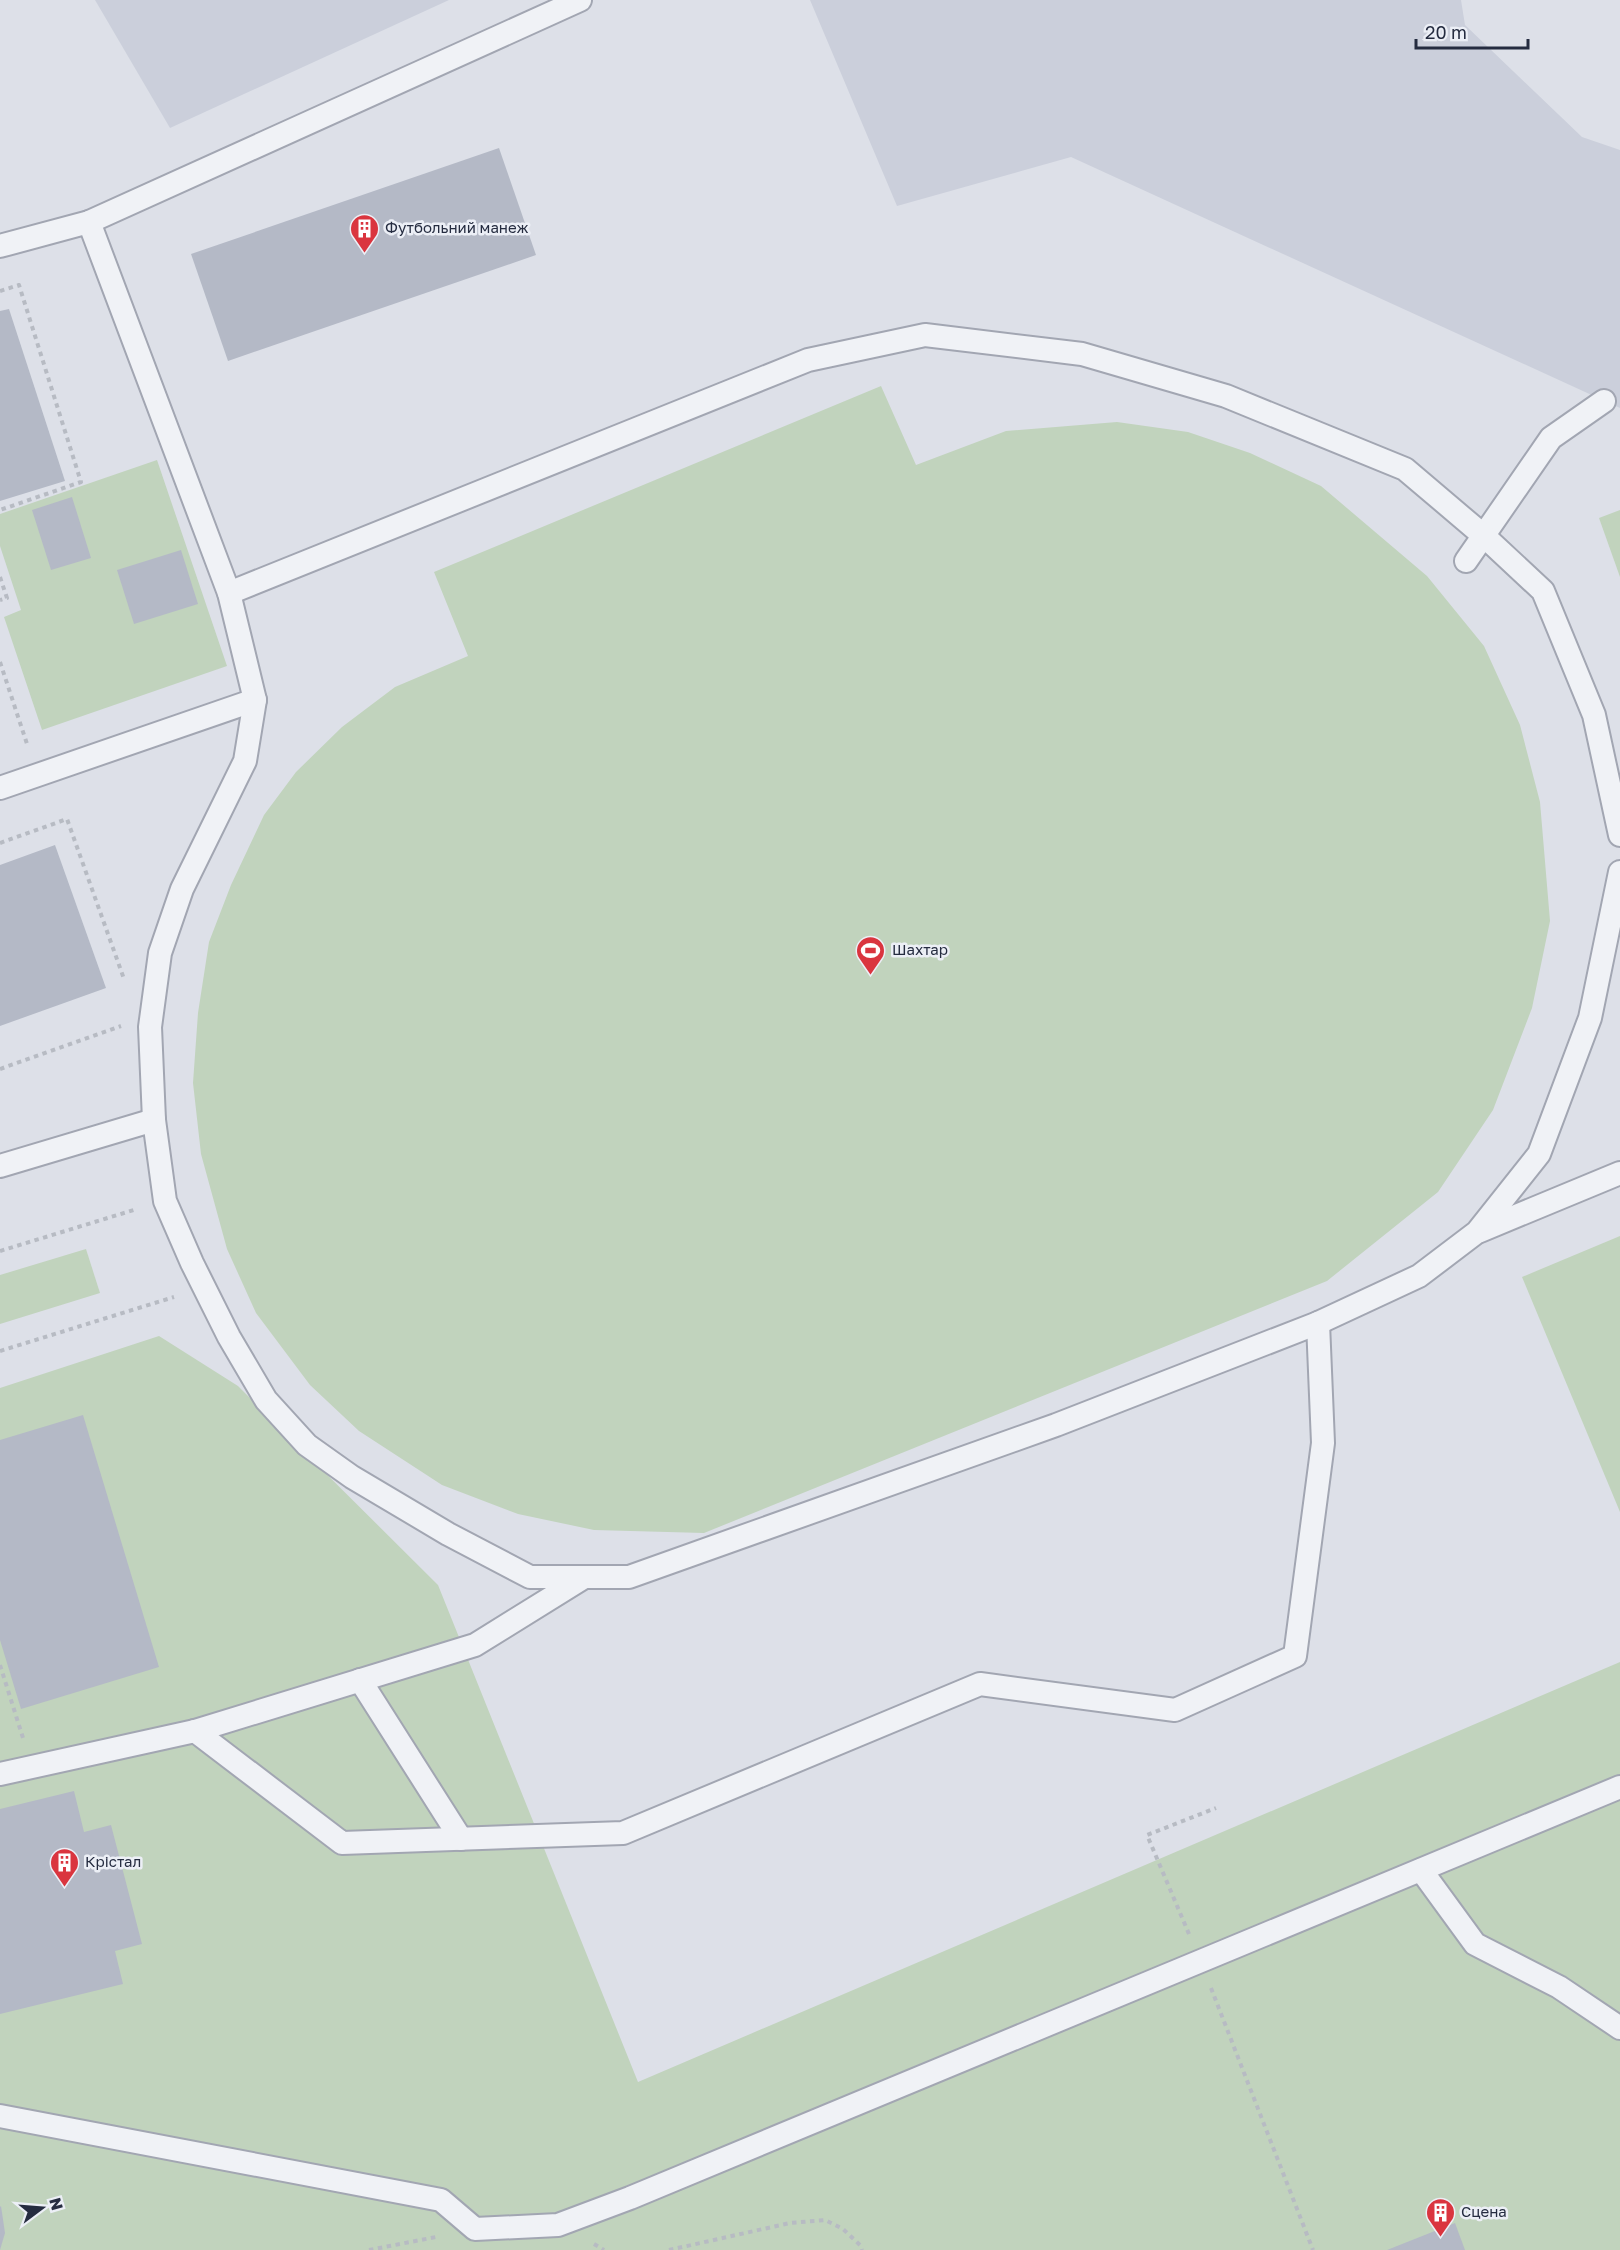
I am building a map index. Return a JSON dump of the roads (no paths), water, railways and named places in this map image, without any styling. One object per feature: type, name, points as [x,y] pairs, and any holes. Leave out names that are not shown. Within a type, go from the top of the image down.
[{"type":"lane","points":[[0,246],[89,222],[580,0]]},
{"type":"lane","points":[[89,222],[229,593],[255,700],[245,761],[182,889],[160,953],[150,1027],[154,1119],[165,1201],[229,1337],[266,1400],[307,1445],[352,1477],[448,1534],[530,1577],[629,1577],[1056,1425],[1318,1323],[1419,1276],[1477,1232],[1539,1154],[1590,1018],[1620,872]]},
{"type":"lane","points":[[229,593],[808,360],[925,335],[1082,354],[1226,396],[1405,469],[1484,536],[1543,591],[1594,715],[1620,835]]},
{"type":"lane","points":[[1466,561],[1551,438],[1604,401]]},
{"type":"lane","points":[[0,788],[255,700]]},
{"type":"lane","points":[[0,1166],[154,1119]]},
{"type":"lane","points":[[1477,1232],[1620,1173]]},
{"type":"lane","points":[[195,1731],[342,1843],[624,1833],[980,1684],[1175,1710],[1295,1656],[1323,1443],[1318,1323]]},
{"type":"lane","points":[[0,1774],[195,1731],[475,1645],[584,1577]]},
{"type":"lane","points":[[360,1680],[461,1839]]},
{"type":"lane","points":[[0,2116],[441,2200],[475,2229],[558,2225],[630,2198],[1620,1787]]},
{"type":"lane","points":[[1421,1870],[1475,1944],[1559,1987],[1620,2028]]},
{"type":"place","name":"Футбольний манеж","points":[[364,254]]},
{"type":"place","name":"Шахтар","points":[[871,976]]},
{"type":"place","name":"Крістал","points":[[64,1888]]},
{"type":"place","name":"Сцена","points":[[1440,2238]]}]
